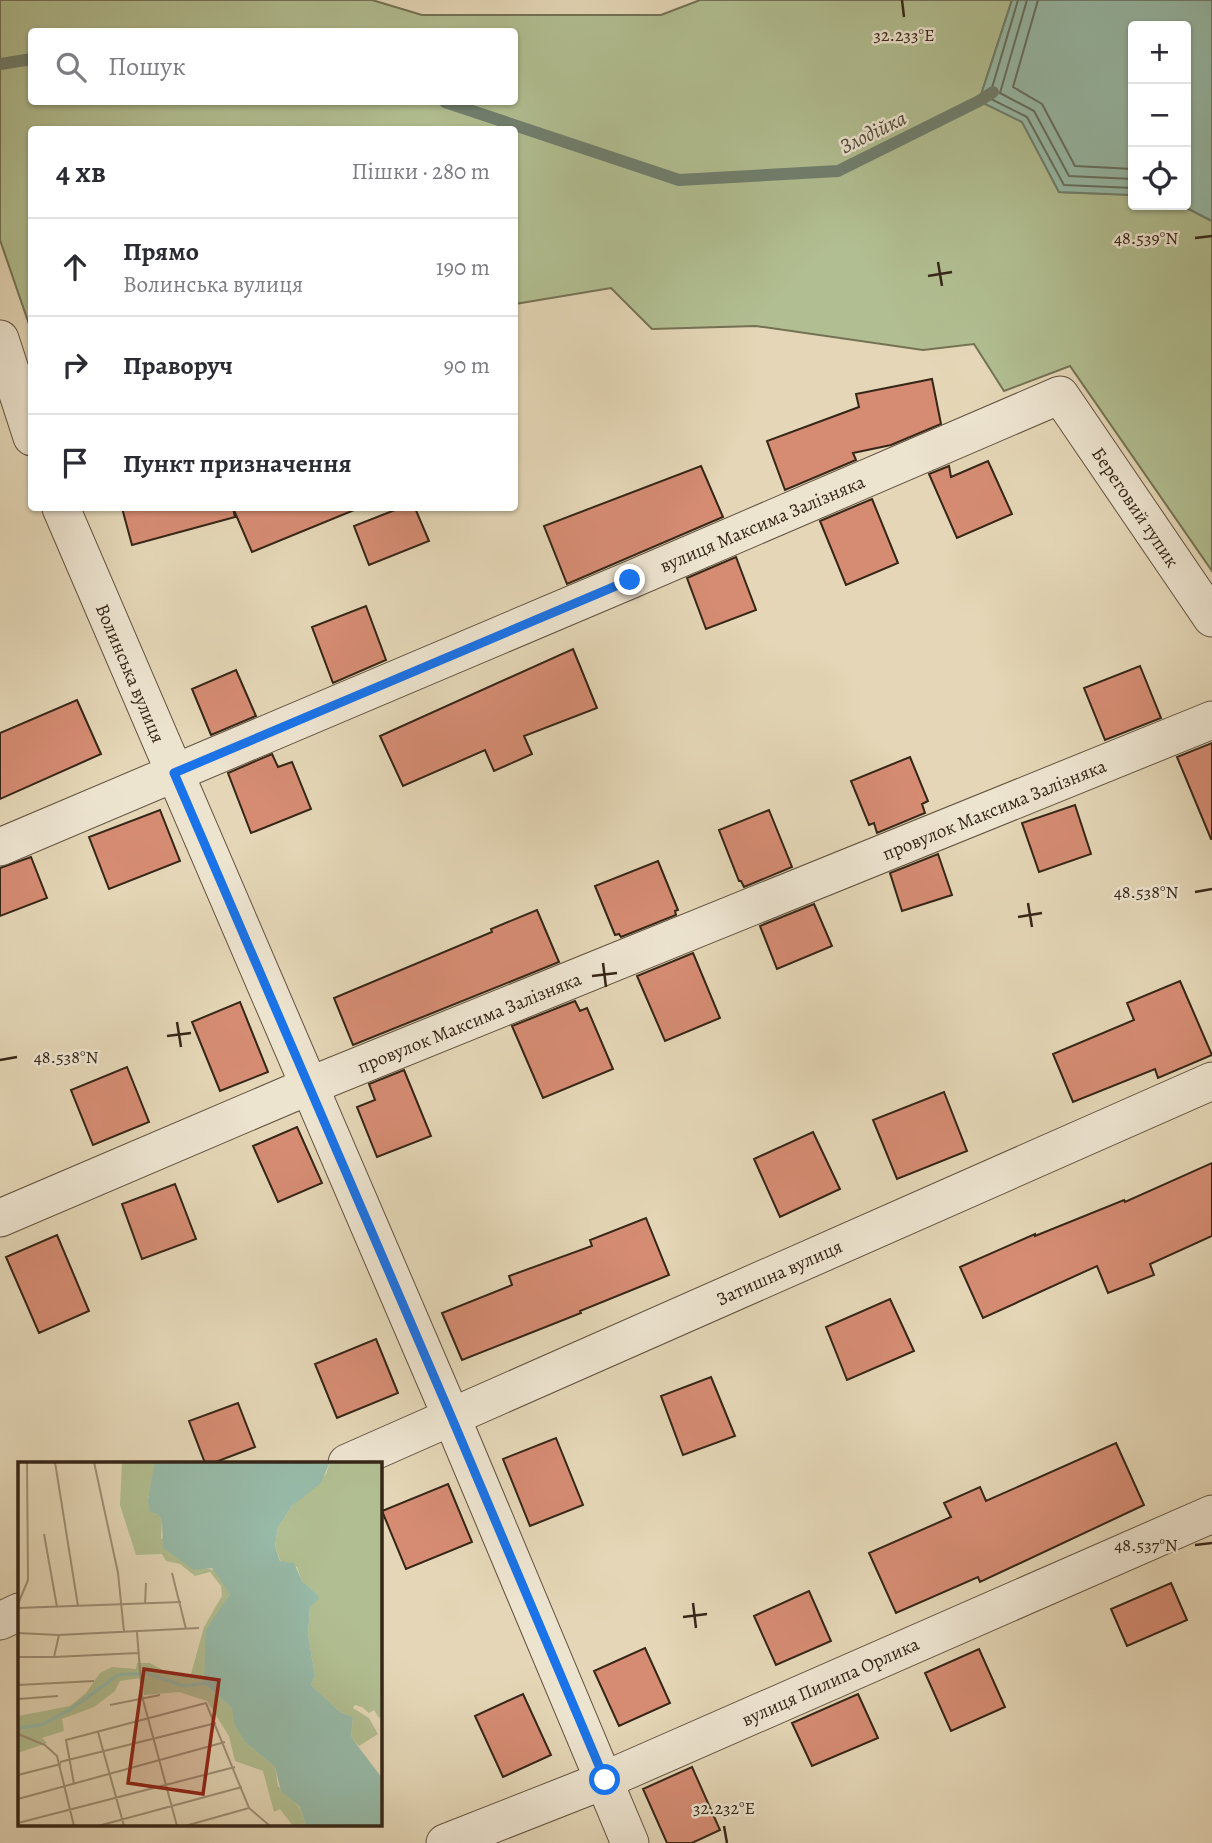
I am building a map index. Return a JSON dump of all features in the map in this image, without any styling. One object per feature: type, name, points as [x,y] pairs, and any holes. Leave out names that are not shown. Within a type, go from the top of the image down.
[{"type":"street","points":[[0,339],[23,435]]},
{"type":"street","name":"Береговий тупик","points":[[1059,395],[1212,618]]},
{"type":"street","name":"вулиця Максима Залізняка","points":[[0,847],[1059,395]]},
{"type":"street","name":"Волинська вулиця","points":[[62,511],[451,1416],[630,1843]]},
{"type":"street","name":"провулок Максима Залізняка","points":[[0,1219],[309,1086],[1212,720]]},
{"type":"street","name":"Затишна вулиця","points":[[349,1462],[1212,1081]]},
{"type":"street","name":"вулиця Пилипа Орлика","points":[[445,1843],[605,1780],[1212,1514]]},
{"type":"street","points":[[0,1621],[18,1612]]},
{"type":"shaded area","points":[[0,0],[372,0],[422,15],[661,15],[700,0],[1012,0],[979,101],[1022,121],[1059,192],[1128,195],[1128,210],[1191,210],[1212,221],[1212,571],[1070,366],[1004,391],[974,344],[923,350],[756,326],[652,329],[611,288],[518,304],[518,126],[28,126],[28,321],[0,240]]},
{"type":"water","points":[[1012,0],[1212,0],[1212,221],[1191,210],[1191,21],[1128,21],[1128,195],[1059,192],[1022,122],[979,101]]},
{"type":"building","points":[[932,379],[941,424],[891,445],[853,453],[856,460],[785,490],[767,441],[859,407],[856,394]]},
{"type":"building","points":[[988,461],[1012,514],[957,538],[929,474],[949,466],[951,477]]},
{"type":"building","points":[[701,466],[723,517],[567,584],[544,526]]},
{"type":"building","points":[[872,499],[898,563],[846,585],[820,521]]},
{"type":"building","points":[[123,511],[234,511],[235,517],[132,545]]},
{"type":"building","points":[[234,511],[352,511],[252,552]]},
{"type":"building","points":[[392,511],[416,511],[429,541],[369,565],[354,526]]},
{"type":"building","points":[[736,557],[756,610],[706,629],[687,578]]},
{"type":"building","points":[[366,606],[386,660],[333,683],[312,627]]},
{"type":"building","points":[[573,649],[597,708],[524,736],[532,754],[494,771],[485,750],[403,786],[380,736]]},
{"type":"building","points":[[1140,666],[1161,718],[1105,740],[1084,688]]},
{"type":"building","points":[[236,670],[256,716],[211,735],[192,689]]},
{"type":"building","points":[[77,700],[101,754],[0,799],[0,733]]},
{"type":"building","points":[[1212,743],[1212,839],[1211,839],[1177,757]]},
{"type":"building","points":[[272,754],[278,767],[292,762],[311,809],[251,833],[228,773]]},
{"type":"building","points":[[910,757],[928,801],[922,804],[925,813],[877,833],[874,823],[869,825],[851,781]]},
{"type":"building","points":[[1075,805],[1091,854],[1039,872],[1022,823]]},
{"type":"building","points":[[160,810],[180,861],[109,889],[89,837]]},
{"type":"building","points":[[769,810],[792,867],[744,887],[739,881],[719,830]]},
{"type":"building","points":[[938,854],[952,895],[902,911],[890,873]]},
{"type":"building","points":[[31,857],[47,898],[0,916],[0,868]]},
{"type":"building","points":[[658,861],[678,910],[675,911],[676,915],[621,937],[619,934],[615,935],[595,886]]},
{"type":"building","points":[[814,904],[832,946],[777,969],[760,926]]},
{"type":"building","points":[[537,910],[559,962],[353,1045],[334,998],[492,932],[491,929]]},
{"type":"building","points":[[693,953],[720,1018],[665,1041],[637,976]]},
{"type":"building","points":[[1180,981],[1212,1055],[1158,1078],[1155,1069],[1073,1102],[1053,1054],[1134,1020],[1127,1003]]},
{"type":"building","points":[[575,1001],[580,1011],[587,1008],[613,1069],[543,1098],[512,1026]]},
{"type":"building","points":[[240,1002],[268,1072],[220,1091],[192,1022]]},
{"type":"building","points":[[127,1067],[149,1122],[93,1145],[71,1090]]},
{"type":"building","points":[[404,1070],[431,1136],[377,1157],[357,1107],[375,1100],[369,1084]]},
{"type":"building","points":[[944,1092],[967,1151],[897,1179],[873,1120]]},
{"type":"building","points":[[297,1127],[322,1183],[278,1202],[253,1146]]},
{"type":"building","points":[[813,1132],[840,1189],[780,1217],[754,1159]]},
{"type":"building","points":[[1212,1163],[1212,1236],[1150,1264],[1154,1275],[1108,1293],[1097,1266],[983,1318],[960,1267],[1035,1234],[1124,1200],[1125,1202]]},
{"type":"building","points":[[175,1184],[196,1239],[142,1259],[122,1204]]},
{"type":"building","points":[[646,1218],[669,1275],[462,1360],[442,1313],[512,1285],[509,1276],[592,1246],[590,1240]]},
{"type":"building","points":[[57,1235],[89,1311],[39,1333],[6,1257]]},
{"type":"building","points":[[890,1299],[914,1351],[847,1380],[826,1327]]},
{"type":"building","points":[[376,1339],[398,1393],[337,1418],[315,1364]]},
{"type":"building","points":[[711,1377],[735,1436],[683,1455],[661,1396]]},
{"type":"building","points":[[238,1403],[255,1447],[216,1462],[205,1462],[189,1421]]},
{"type":"building","points":[[556,1438],[583,1505],[530,1526],[503,1459]]},
{"type":"building","points":[[1116,1443],[1144,1505],[980,1582],[978,1577],[896,1613],[869,1553],[951,1517],[944,1503],[980,1487],[986,1501]]},
{"type":"building","points":[[448,1484],[472,1542],[406,1569],[382,1511]]},
{"type":"building","points":[[1171,1583],[1187,1620],[1127,1646],[1111,1609]]},
{"type":"building","points":[[809,1591],[831,1641],[776,1665],[754,1616]]},
{"type":"building","points":[[645,1648],[670,1703],[619,1726],[594,1671]]},
{"type":"building","points":[[979,1649],[1005,1707],[951,1731],[925,1673]]},
{"type":"building","points":[[523,1694],[551,1755],[503,1777],[475,1716]]},
{"type":"building","points":[[858,1694],[878,1738],[812,1766],[792,1723]]},
{"type":"building","points":[[692,1767],[720,1830],[692,1843],[667,1843],[643,1789]]},
{"type":"waterway","name":"Злодійка","points":[[0,64],[28,60]]},
{"type":"waterway","name":"Злодійка","points":[[518,126],[679,180],[838,171],[993,92]]},
{"type":"waterway","name":"Злодійка","points":[[454,105],[517,126]]},
{"type":"route","points":[[605,1780],[174,773],[630,580]]}]
